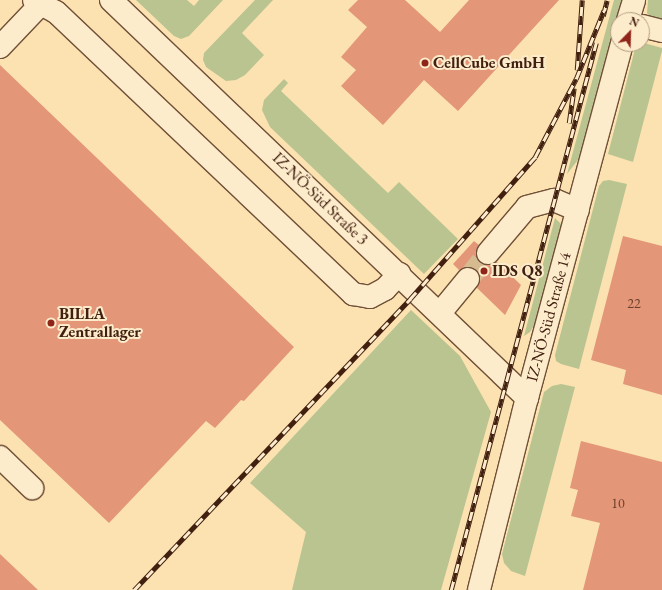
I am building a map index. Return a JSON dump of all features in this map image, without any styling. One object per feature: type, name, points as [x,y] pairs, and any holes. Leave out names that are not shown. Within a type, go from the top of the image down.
[{"type":"street","name":"IZ-NÖ-Süd Straße 3","points":[[111,0],[440,313],[527,398]]},
{"type":"street","points":[[630,12],[634,0]]},
{"type":"street","points":[[0,47],[38,2],[56,12],[352,294],[370,297],[385,290],[399,274]]},
{"type":"street","points":[[650,28],[662,31]]},
{"type":"street","name":"IZ-NÖ-Süd Straße 14","points":[[479,590],[527,398],[620,52]]},
{"type":"street","points":[[488,253],[527,207],[554,200],[578,210]]},
{"type":"street","points":[[440,313],[468,279]]},
{"type":"street","points":[[0,457],[32,488]]},
{"type":"green space","points":[[136,0],[187,0],[194,6],[199,0],[223,0],[189,36],[181,39],[174,36]]},
{"type":"green space","points":[[255,0],[273,0],[242,33],[264,55],[245,75],[236,80],[226,81],[206,67],[203,60],[204,53]]},
{"type":"green space","points":[[614,0],[623,0],[620,12],[611,12]]},
{"type":"green space","points":[[648,0],[662,0],[662,21],[651,18],[650,12],[647,12]]},
{"type":"green space","points":[[610,15],[610,51],[584,152],[567,174]]},
{"type":"green space","points":[[650,45],[662,48],[633,162],[608,154],[634,52],[650,52]]},
{"type":"green space","points":[[284,79],[288,83],[281,91],[388,193],[399,182],[458,239],[424,274],[270,127],[262,110],[264,100]]},
{"type":"green space","points":[[609,180],[627,184],[579,369],[561,364],[556,361],[555,355],[599,186],[603,181]]},
{"type":"green space","points":[[555,218],[562,225],[540,316],[530,332],[524,336]]},
{"type":"green space","points":[[411,310],[460,356],[491,412],[441,590],[292,590],[306,532],[250,483]]},
{"type":"green space","points":[[561,384],[575,387],[525,576],[511,571],[504,563],[502,554],[544,392],[552,386]]},
{"type":"building","name":"CellCube GmbH","points":[[358,0],[405,0],[440,32],[469,0],[559,0],[458,111],[424,80],[383,125],[341,86],[356,70],[341,57],[367,27],[348,10]]},
{"type":"building","points":[[0,65],[294,347],[244,401],[241,400],[215,428],[206,421],[109,523],[0,420]]},
{"type":"building","points":[[623,236],[662,246],[662,395],[623,384],[626,370],[591,360]]},
{"type":"building","name":"IDS Q8","points":[[474,241],[479,245],[476,251],[480,262],[486,265],[497,262],[521,285],[505,315],[477,288],[480,281],[476,270],[470,267],[459,270],[453,264]]},
{"type":"building","points":[[581,441],[662,462],[662,590],[583,590],[600,523],[571,516],[578,490],[570,488]]},
{"type":"building","points":[[0,554],[38,590],[0,590]]},
{"type":"tunnel","points":[[468,279],[488,253]]},
{"type":"railway","points":[[577,70],[582,0]]},
{"type":"railway","points":[[603,16],[607,0]]},
{"type":"railway","points":[[134,590],[410,299],[535,157],[576,79],[604,10]]},
{"type":"railway","points":[[451,590],[596,43]]},
{"type":"railway","points":[[569,123],[574,88]]},
{"type":"place","name":"CellCube GmbH","points":[[425,63]]},
{"type":"place","name":"IDS Q8","points":[[484,271]]},
{"type":"place","name":"BILLA Zentrallager","points":[[51,323]]}]
